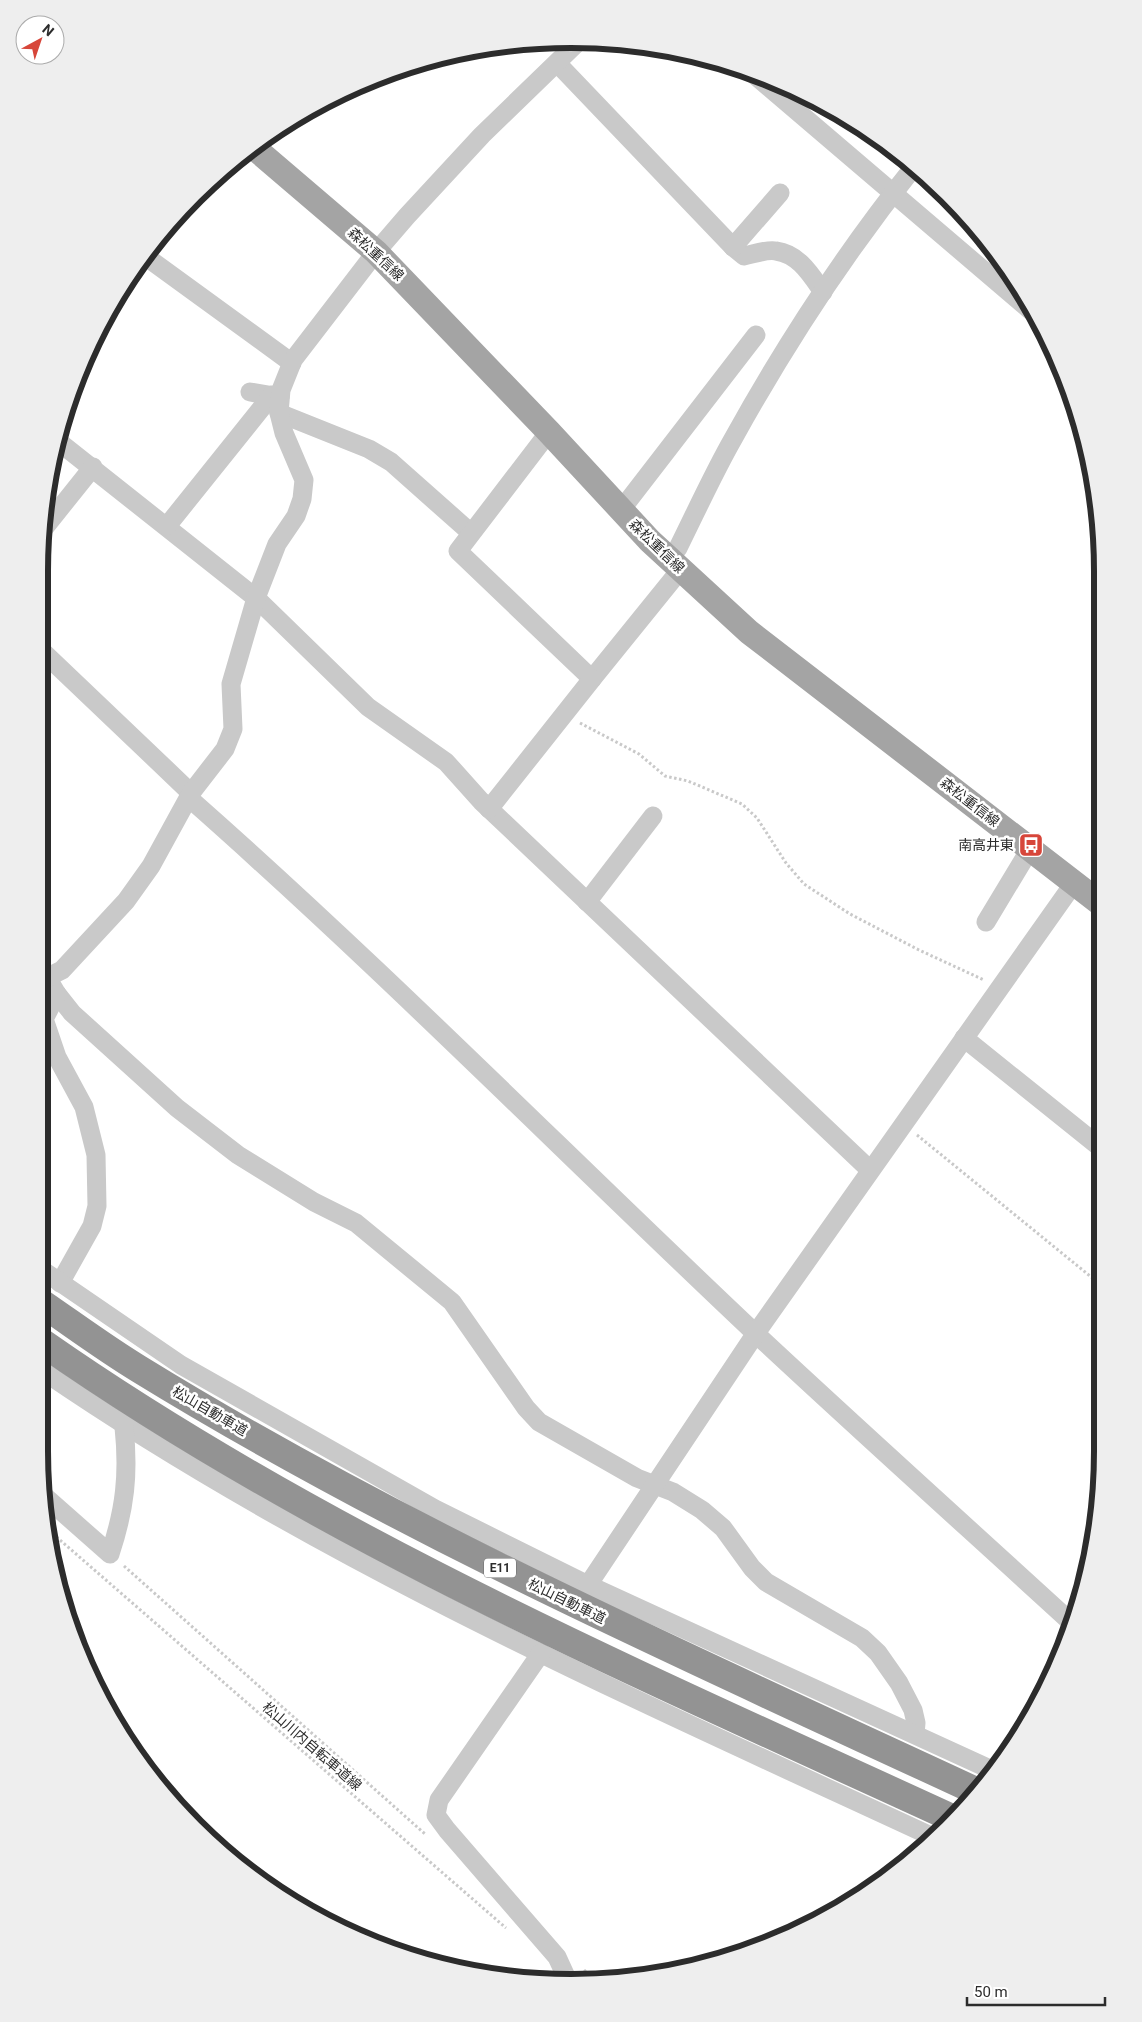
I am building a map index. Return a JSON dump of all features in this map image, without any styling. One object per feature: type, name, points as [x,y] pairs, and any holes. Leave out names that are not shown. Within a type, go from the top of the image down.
[{"type":"highway","name":"松山自動車道","points":[[48,1307],[138,1368],[285,1455],[429,1533],[637,1636],[971,1789]]},
{"type":"highway","name":"E11","points":[[48,1347],[121,1398],[244,1471],[413,1564],[622,1666],[946,1815]]},
{"type":"main road","name":"森松重信線","points":[[258,151],[376,252],[549,432],[621,510],[675,564],[749,632],[1094,898]]},
{"type":"street","points":[[168,526],[277,402],[292,364],[376,252],[482,135],[571,48]]},
{"type":"street","points":[[557,62],[733,247],[744,256],[774,250],[793,256],[809,272],[823,292]]},
{"type":"street","points":[[767,85],[1019,300]]},
{"type":"street","points":[[489,809],[592,679],[675,564],[678,548],[732,441],[823,292],[910,172]]},
{"type":"street","points":[[733,247],[780,193]]},
{"type":"street","points":[[148,263],[292,364]]},
{"type":"street","points":[[621,510],[756,335]]},
{"type":"street","points":[[250,392],[277,402],[391,462],[472,533]]},
{"type":"street","points":[[48,972],[62,970],[126,901],[151,866],[190,796],[225,749],[233,729],[231,684],[256,598],[278,544],[296,516],[302,499],[304,480],[284,433],[277,402]]},
{"type":"street","points":[[549,432],[458,551],[592,679]]},
{"type":"street","points":[[63,445],[168,526],[256,598],[368,707],[446,762],[489,809],[870,1170]]},
{"type":"street","points":[[50,520],[93,467]]},
{"type":"street","points":[[48,657],[190,796],[361,954],[756,1333],[1067,1619]]},
{"type":"street","points":[[588,902],[653,816]]},
{"type":"street","points":[[986,922],[1030,849]]},
{"type":"street","points":[[588,1585],[756,1333],[1074,883]]},
{"type":"street","points":[[48,979],[56,994],[72,1013],[177,1108],[238,1155],[314,1202],[356,1223],[452,1302],[526,1408],[539,1422],[637,1478],[680,1496],[702,1510],[723,1528],[752,1568],[766,1582],[862,1638],[878,1653],[899,1683],[913,1710],[916,1723],[915,1734]]},
{"type":"street","points":[[48,1010],[56,994]]},
{"type":"street","points":[[48,1030],[57,1057],[86,1115],[96,1155],[97,1189],[92,1226],[60,1283]]},
{"type":"street","points":[[964,1038],[1094,1142]]},
{"type":"street","points":[[48,1274],[181,1364],[435,1509],[588,1585],[987,1768]]},
{"type":"street","points":[[48,1374],[124,1427],[219,1484],[303,1531],[541,1653],[927,1834]]},
{"type":"street","points":[[50,1502],[110,1554],[121,1522],[126,1489],[127,1457],[124,1427]]},
{"type":"street","points":[[541,1653],[439,1800],[436,1815],[558,1957],[565,1974]]},
{"type":"path","points":[[564,714],[639,754],[666,776],[688,781],[742,804],[757,818],[786,863],[804,884],[850,914],[1000,988]]},
{"type":"path","points":[[903,1124],[1094,1279]]},
{"type":"path","name":"松山川内自転車道線","points":[[55,1536],[508,1931]]},
{"type":"path","points":[[110,1554],[428,1836]]},
{"type":"path","points":[[583,1969],[588,1974]]},
{"type":"place","name":"南高井東","points":[[1031,845]]}]
